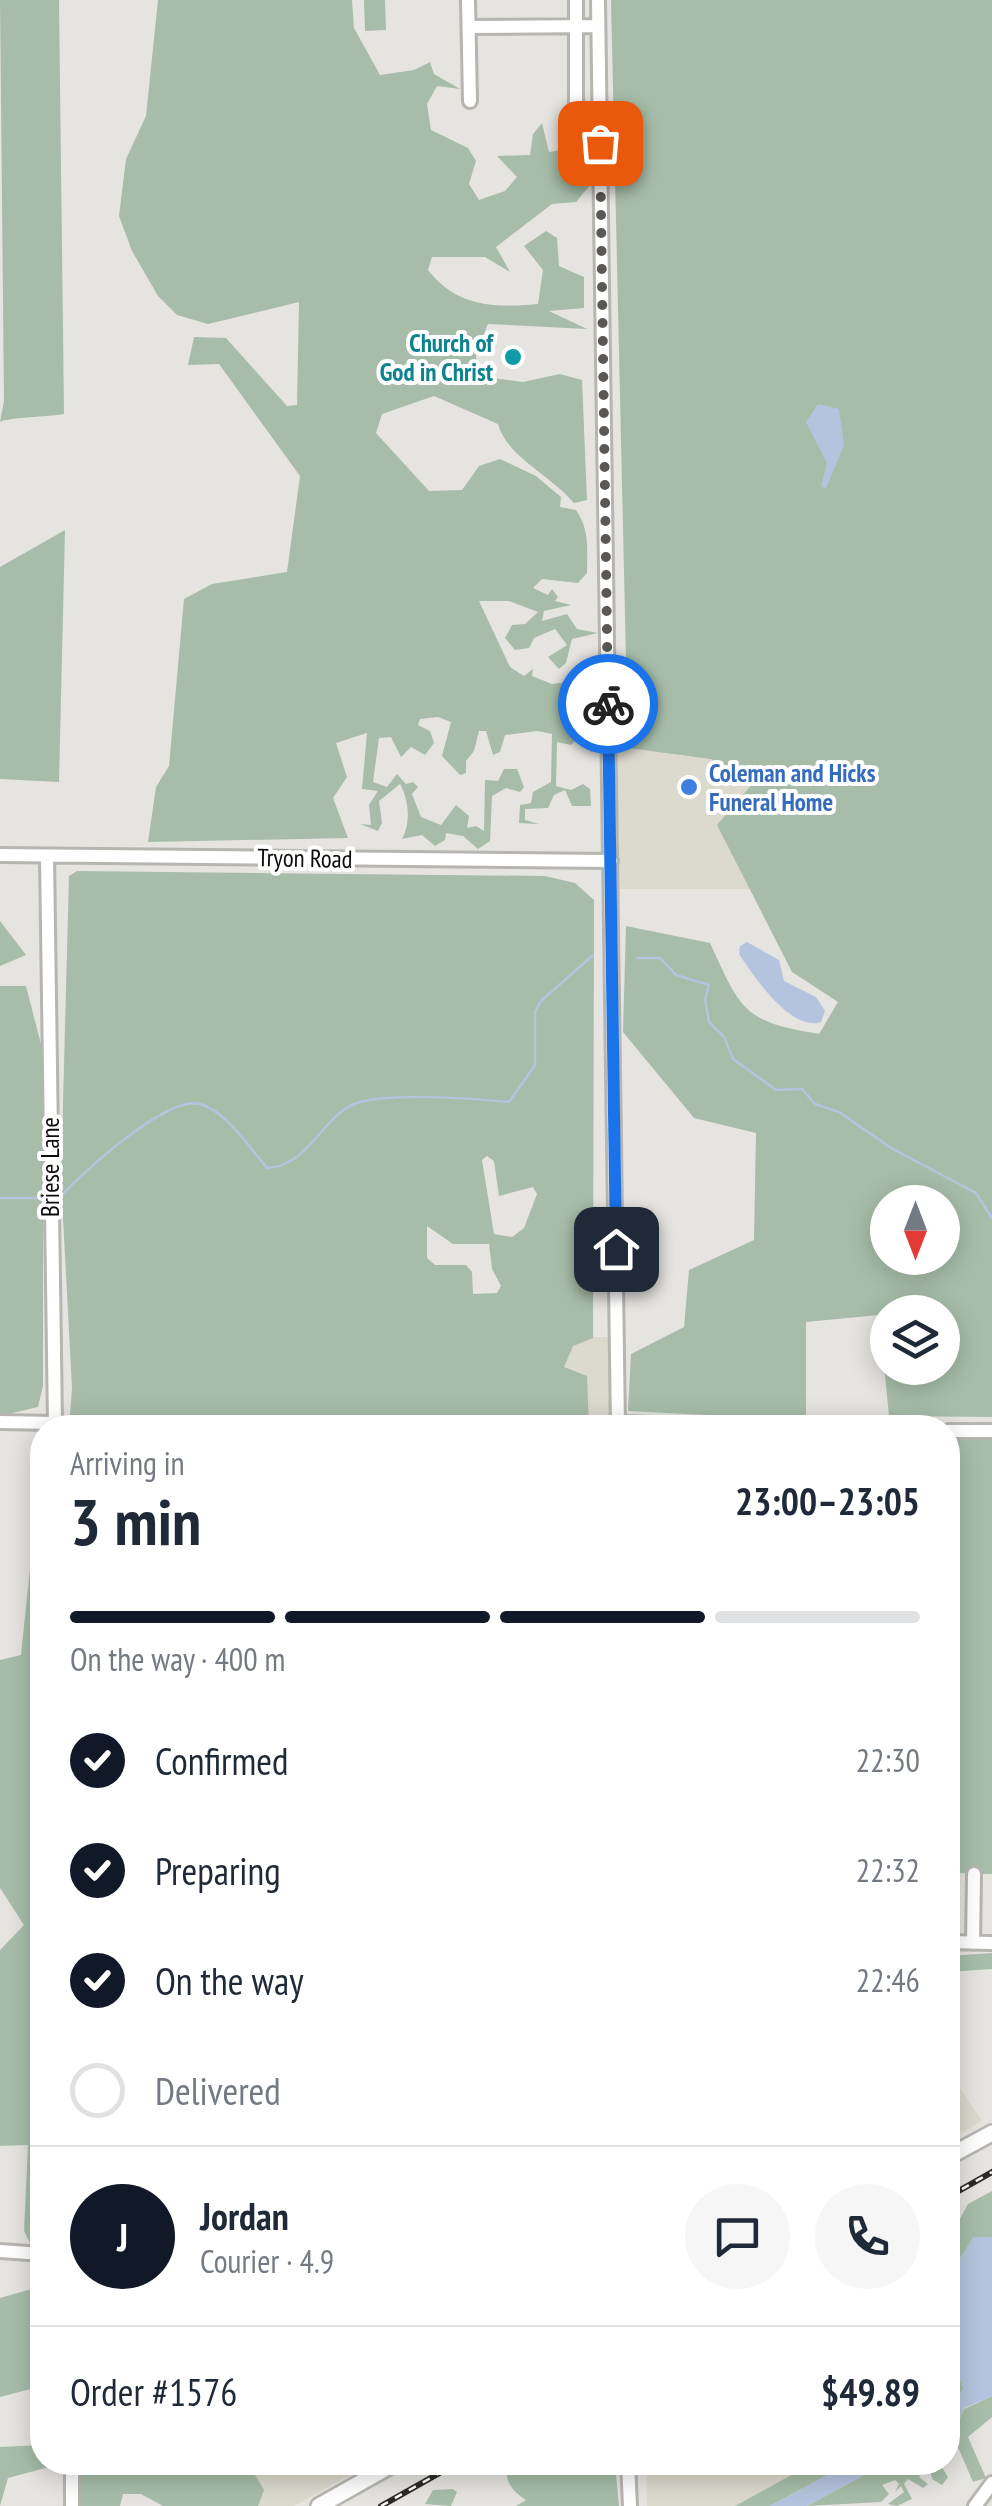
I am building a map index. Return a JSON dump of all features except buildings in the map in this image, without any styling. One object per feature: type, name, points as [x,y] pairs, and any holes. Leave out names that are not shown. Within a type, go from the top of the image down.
[{"type":"main road","points":[[960,2150],[992,2133]]},
{"type":"main road","points":[[319,2506],[374,2475]]},
{"type":"street","points":[[468,0],[470,101]]},
{"type":"street","points":[[576,0],[576,143],[600,143]]},
{"type":"street","points":[[598,0],[618,1415]]},
{"type":"street","points":[[468,27],[598,26]]},
{"type":"street","name":"Tryon Road","points":[[0,855],[611,862]]},
{"type":"street","name":"Briese Lane","points":[[46,856],[55,1415]]},
{"type":"street","name":"Briese Lane","points":[[0,1422],[30,1422]]},
{"type":"street","points":[[960,1431],[992,1432]]},
{"type":"street","points":[[973,1942],[974,1874]]},
{"type":"street","points":[[960,1942],[992,1943]]},
{"type":"street","points":[[0,2252],[30,2253]]},
{"type":"street","points":[[72,2475],[72,2506]]},
{"type":"street","points":[[629,2475],[630,2506]]},
{"type":"street","points":[[975,2506],[992,2484]]},
{"type":"shaded area","points":[[809,710],[809,889],[617,889],[616,711]]},
{"type":"shaded area","points":[[558,1337],[610,1337],[611,1415],[561,1415]]},
{"type":"shaded area","points":[[960,2088],[982,2121],[960,2134]]},
{"type":"shaded area","points":[[208,2475],[350,2475],[294,2506],[224,2506]]},
{"type":"shaded area","points":[[646,2475],[793,2475],[735,2506],[647,2506]]},
{"type":"green space","points":[[0,0],[59,0],[64,414],[0,422],[4,401]]},
{"type":"green space","points":[[158,0],[352,0],[354,28],[380,75],[414,70],[430,62],[434,74],[460,89],[437,86],[427,104],[431,130],[468,148],[476,161],[469,184],[479,200],[505,191],[517,177],[497,156],[530,155],[533,134],[542,123],[549,152],[563,150],[565,130],[591,151],[591,184],[576,202],[552,204],[496,247],[510,272],[485,257],[432,257],[428,270],[464,298],[491,305],[538,304],[543,270],[524,246],[546,231],[557,238],[559,266],[584,277],[584,308],[549,311],[587,329],[488,324],[476,354],[477,376],[523,382],[560,374],[582,380],[587,500],[574,503],[510,446],[498,424],[434,396],[382,414],[376,433],[429,491],[462,490],[479,466],[500,459],[536,476],[561,497],[560,507],[576,510],[587,540],[587,573],[578,583],[542,579],[533,588],[548,595],[552,589],[558,597],[555,601],[571,605],[544,611],[542,621],[567,614],[577,629],[598,633],[572,639],[566,663],[559,669],[548,657],[567,645],[555,629],[534,638],[529,648],[515,650],[505,638],[512,625],[525,624],[538,612],[509,601],[479,601],[510,667],[524,676],[533,669],[532,676],[552,684],[573,681],[589,661],[600,670],[581,680],[597,709],[601,748],[591,752],[578,738],[571,745],[557,742],[556,786],[571,790],[583,784],[590,789],[591,806],[572,806],[565,790],[554,795],[548,808],[525,809],[525,820],[539,824],[519,823],[520,805],[531,803],[533,792],[551,782],[552,734],[537,731],[505,735],[500,752],[493,755],[486,731],[479,731],[474,751],[466,761],[466,773],[460,775],[442,756],[451,722],[438,717],[420,719],[418,725],[430,731],[434,743],[425,755],[411,747],[401,757],[391,737],[379,738],[373,782],[387,787],[397,774],[406,784],[413,782],[418,787],[412,794],[421,817],[441,825],[456,805],[469,816],[467,828],[476,826],[484,831],[485,780],[498,781],[504,769],[517,769],[524,787],[520,792],[506,788],[492,796],[490,841],[478,849],[463,836],[446,833],[445,840],[435,846],[422,835],[402,839],[408,811],[400,784],[379,801],[382,823],[378,831],[360,824],[371,825],[369,805],[378,791],[362,789],[367,733],[336,743],[347,777],[333,798],[348,838],[148,842],[156,787],[169,766],[184,599],[212,584],[287,572],[300,476],[219,364],[188,365],[194,337],[226,338],[287,406],[297,405],[299,302],[208,324],[177,315],[158,296],[132,251],[119,216],[126,159],[146,116]]},
{"type":"green space","points":[[364,0],[385,0],[386,30],[365,31]]},
{"type":"green space","points":[[611,0],[992,0],[992,1417],[889,1415],[886,1385],[960,1385],[960,1295],[870,1295],[870,1316],[806,1322],[806,1415],[628,1411],[631,1354],[684,1327],[689,1270],[754,1240],[756,1133],[694,1118],[623,1032],[626,926],[710,943],[738,998],[759,1018],[774,1024],[819,1034],[838,1002],[792,972],[717,825],[755,781],[711,759],[628,748]]},
{"type":"green space","points":[[65,530],[59,782],[0,779],[0,567]]},
{"type":"green space","points":[[77,871],[545,876],[575,883],[594,900],[593,1338],[573,1346],[564,1367],[587,1376],[589,1415],[70,1415],[72,1388],[61,1180],[69,876]],"holes":[[[487,1156],[494,1161],[499,1196],[533,1187],[537,1194],[524,1228],[512,1237],[494,1234],[482,1160]],[[427,1226],[453,1244],[489,1244],[492,1269],[501,1286],[497,1293],[473,1294],[472,1272],[466,1265],[435,1265],[427,1258]]]},
{"type":"green space","points":[[0,921],[26,955],[0,966]]},
{"type":"green space","points":[[0,986],[26,986],[43,1052],[43,1386],[38,1407],[0,1416]]},
{"type":"green space","points":[[960,1436],[992,1436],[992,1874],[960,1873]]},
{"type":"green space","points":[[30,1569],[30,2243],[24,2231],[28,2145],[0,2146],[0,1950],[24,1925],[0,1888],[0,1660],[21,1655]]},
{"type":"green space","points":[[992,1953],[992,1969],[960,1971],[960,1955]]},
{"type":"green space","points":[[992,2191],[992,2237],[974,2237],[960,2259],[960,2219],[968,2204]]},
{"type":"green space","points":[[30,2290],[30,2389],[0,2397],[0,2298]]},
{"type":"green space","points":[[992,2396],[992,2417],[968,2437],[986,2478],[973,2482],[960,2452],[960,2418],[964,2409]]},
{"type":"green space","points":[[30,2446],[30,2472],[8,2478],[0,2506],[0,2447]]},
{"type":"green space","points":[[78,2475],[255,2475],[264,2490],[258,2506],[163,2506],[141,2494],[123,2494],[120,2506],[79,2506]]},
{"type":"green space","points":[[507,2475],[616,2475],[619,2506],[516,2506],[526,2500],[510,2484]]},
{"type":"green space","points":[[791,2475],[828,2475],[770,2506],[735,2506]]},
{"type":"green space","points":[[864,2475],[920,2475],[928,2484],[923,2488],[908,2479],[904,2484],[912,2499],[897,2506],[888,2504],[904,2492],[901,2486],[895,2492],[899,2484],[895,2480],[882,2485],[889,2494],[881,2502],[807,2506]]},
{"type":"green space","points":[[931,2475],[948,2477],[942,2485]]},
{"type":"green space","points":[[433,2490],[457,2492],[451,2506],[425,2504]]},
{"type":"water","points":[[818,404],[839,409],[844,445],[826,488],[821,487],[827,463],[806,422]]},
{"type":"water","points":[[747,942],[779,960],[784,981],[816,997],[825,1011],[821,1022],[797,1019],[774,1000],[739,954],[740,946]]},
{"type":"water","points":[[974,2237],[992,2237],[992,2396],[964,2408],[960,2419],[960,2394],[964,2388],[960,2380],[960,2259]]},
{"type":"water","points":[[828,2475],[864,2475],[807,2506],[770,2506]]},
{"type":"waterway","points":[[60,1197],[126,1138],[185,1104],[200,1104],[219,1114],[267,1168],[295,1158],[336,1116],[360,1102],[413,1097],[509,1102],[535,1065],[535,1012],[541,1001],[592,956]]},
{"type":"waterway","points":[[637,958],[660,958],[676,975],[709,985],[705,999],[709,1022],[724,1037],[733,1059],[776,1090],[802,1089],[815,1104],[839,1112],[891,1148],[976,1193],[992,1218]]},
{"type":"waterway","points":[[0,1198],[40,1198]]},
{"type":"railway","points":[[960,2190],[992,2172]]},
{"type":"railway","points":[[381,2506],[436,2475]]},
{"type":"way so far","points":[[600,143],[608,704]]},
{"type":"place","name":"Church of God in Christ","points":[[513,357]]},
{"type":"place","name":"Coleman and Hicks Funeral Home","points":[[689,787]]},
{"type":"route","points":[[608,704],[616,1249]]}]
